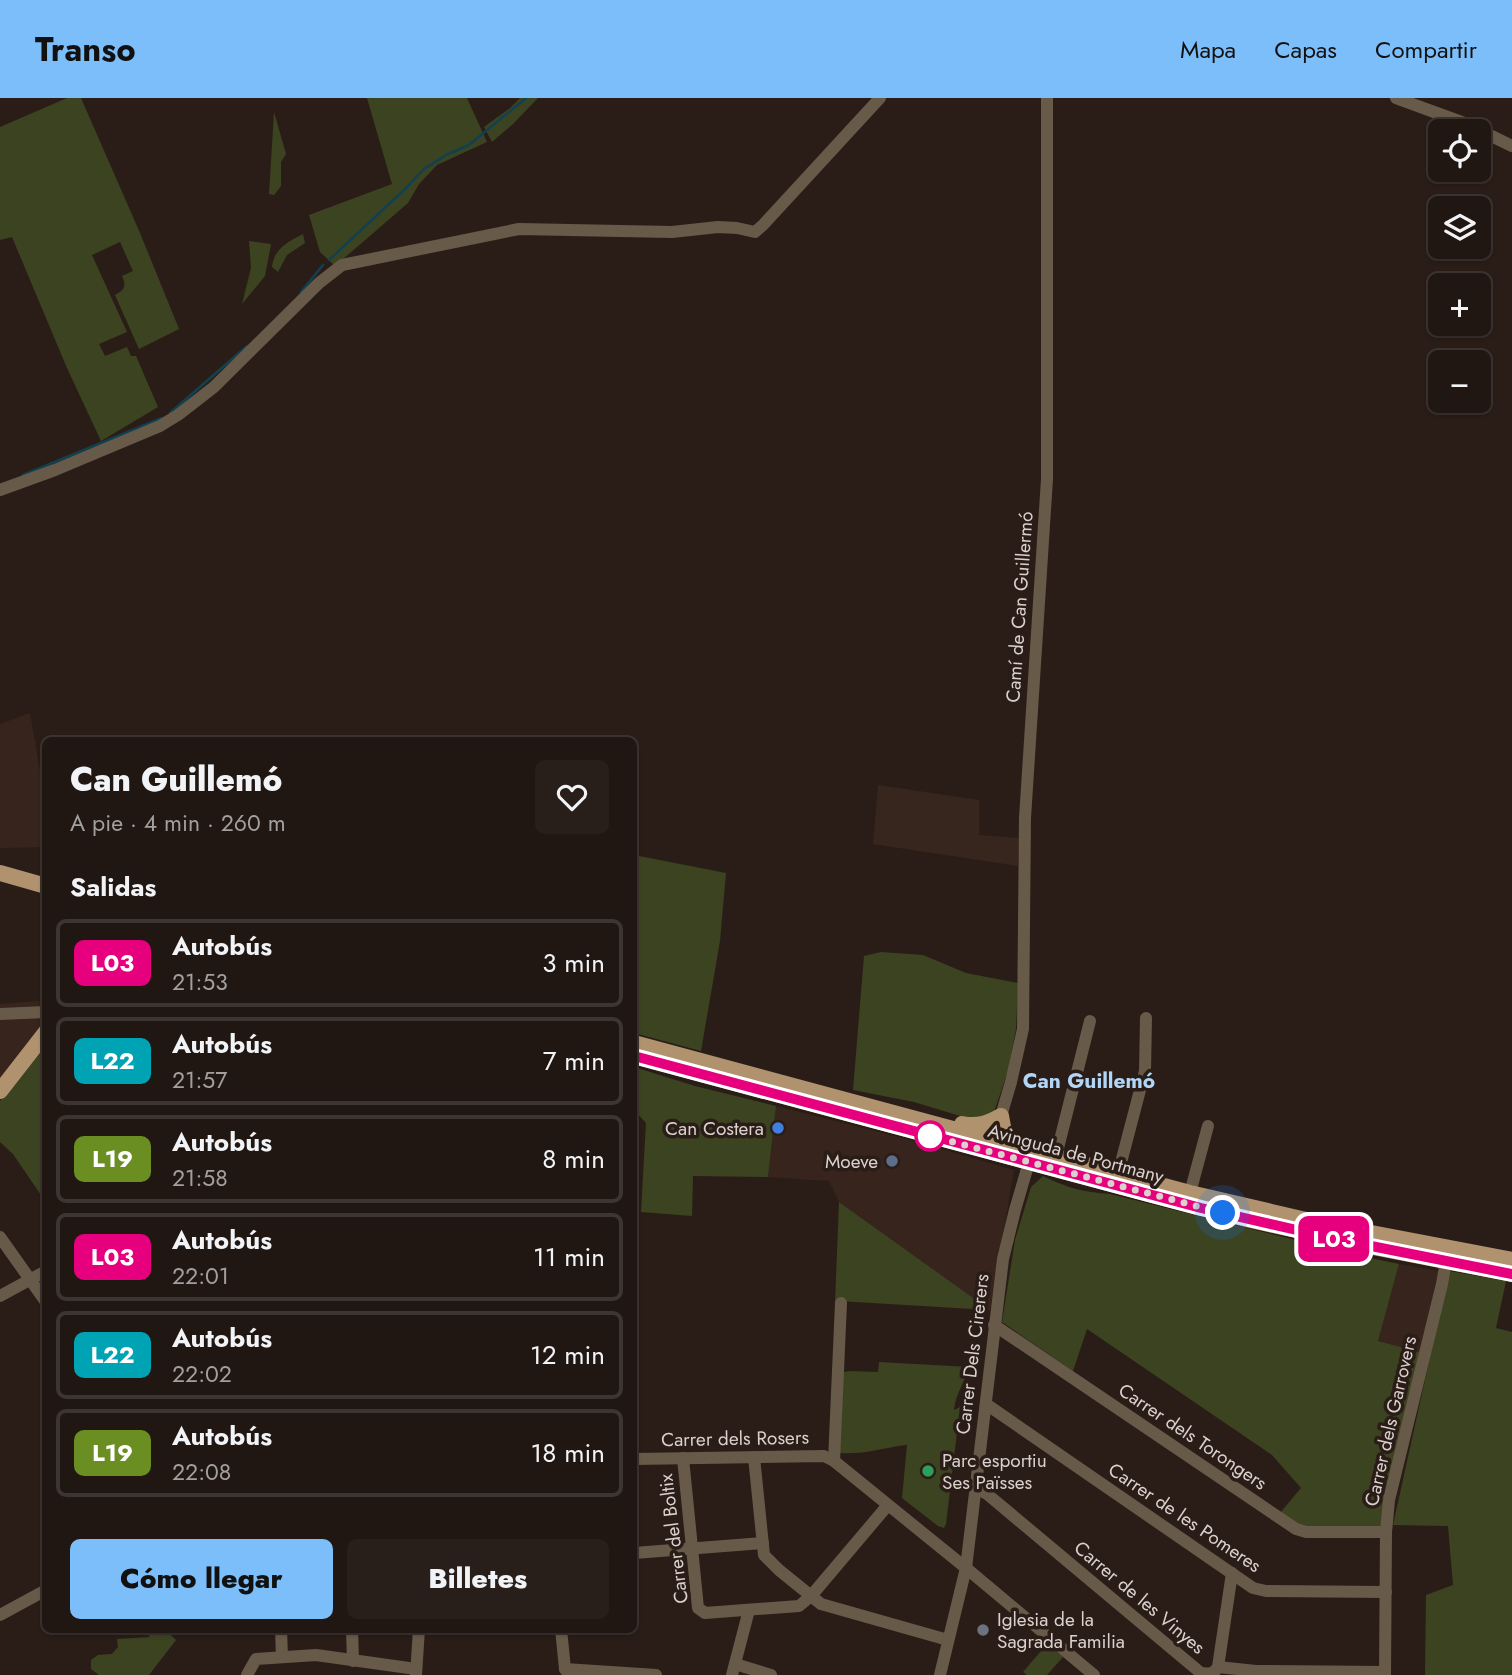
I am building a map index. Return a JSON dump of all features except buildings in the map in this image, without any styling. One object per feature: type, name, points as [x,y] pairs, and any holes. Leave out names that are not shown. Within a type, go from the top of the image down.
[{"type":"main road","points":[[0,873],[42,885]]},
{"type":"main road","points":[[0,1091],[42,1037]]},
{"type":"main road","name":"Avinguda de Portmany","points":[[637,1044],[1190,1193],[1332,1226],[1512,1260]]},
{"type":"main road","name":"Avinguda de Portmany","points":[[637,1057],[1257,1222],[1512,1274]]},
{"type":"main road","points":[[847,1100],[878,1102],[976,1126],[1001,1116],[1003,1132],[1010,1144]]},
{"type":"street","points":[[0,490],[168,422],[214,387],[319,283],[342,265],[519,229],[672,232],[718,227],[755,232],[880,98]]},
{"type":"street","name":"Camí de Can Guillermó","points":[[1001,1116],[1023,1028],[1026,805],[1047,479],[1047,98]]},
{"type":"street","points":[[1396,98],[1467,124],[1512,146]]},
{"type":"street","points":[[0,1014],[42,1012]]},
{"type":"street","points":[[31,1013],[42,1027]]},
{"type":"street","points":[[1118,1174],[1145,1071],[1146,1018]]},
{"type":"street","points":[[1056,1156],[1090,1021]]},
{"type":"street","points":[[1190,1193],[1208,1126]]},
{"type":"street","name":"Carrer Dels Cirerers","points":[[940,1675],[966,1568],[1003,1259],[1030,1163]]},
{"type":"street","points":[[0,1237],[42,1298]]},
{"type":"street","name":"Carrer dels Garrovers","points":[[1385,1673],[1388,1500],[1446,1261]]},
{"type":"street","points":[[0,1296],[42,1273]]},
{"type":"street","points":[[834,1461],[841,1304]]},
{"type":"street","name":"Carrer dels Torongers","points":[[994,1325],[1296,1529],[1306,1532],[1386,1532]]},
{"type":"street","name":"Carrer de les Pomeres","points":[[986,1404],[1253,1588],[1385,1592]]},
{"type":"street","name":"Carrer dels Rosers","points":[[637,1459],[824,1456],[888,1504],[1094,1675]]},
{"type":"street","points":[[754,1457],[764,1555],[779,1570],[821,1604],[948,1640]]},
{"type":"street","name":"Carrer del Boltix","points":[[683,1458],[698,1608],[705,1613],[749,1610]]},
{"type":"street","name":"Carrer de les Vinyes","points":[[975,1487],[987,1494],[1196,1669],[1207,1674],[1218,1667],[1256,1671],[1385,1673]]},
{"type":"street","points":[[771,1675],[733,1670],[749,1610],[799,1606],[811,1596],[888,1504]]},
{"type":"street","points":[[637,1553],[763,1543]]},
{"type":"street","points":[[1218,1667],[1232,1573]]},
{"type":"street","points":[[0,1615],[42,1592]]},
{"type":"street","points":[[281,1633],[282,1657]]},
{"type":"street","points":[[352,1633],[353,1661]]},
{"type":"street","points":[[247,1675],[256,1659],[316,1655],[416,1672],[419,1633]]},
{"type":"street","points":[[561,1633],[566,1672],[656,1674]]},
{"type":"shaded area","points":[[30,713],[42,783],[42,847],[0,848],[0,724]]},
{"type":"shaded area","points":[[878,785],[979,800],[979,835],[1019,838],[1018,866],[873,844]]},
{"type":"shaded area","points":[[39,1001],[42,1024],[0,1079],[0,1004]]},
{"type":"shaded area","points":[[776,1106],[907,1139],[1014,1170],[990,1310],[839,1202],[829,1181],[768,1177]]},
{"type":"shaded area","points":[[1399,1264],[1440,1271],[1420,1352],[1378,1341]]},
{"type":"green space","points":[[67,98],[81,98],[179,329],[139,349],[115,295],[124,288],[122,276],[133,271],[120,242],[92,255],[127,332],[99,344],[105,356],[127,347],[131,356],[136,356],[158,407],[101,441],[12,237],[0,240],[0,127]]},
{"type":"green space","points":[[367,98],[467,98],[487,142],[437,165],[419,184],[408,203],[335,266],[320,252],[309,215],[392,184]]},
{"type":"green space","points":[[520,98],[538,98],[492,142],[484,127]]},
{"type":"green space","points":[[274,112],[286,154],[281,162],[281,186],[274,195],[269,194]]},
{"type":"green space","points":[[303,234],[305,243],[287,255],[278,272],[272,267],[276,255],[283,246]]},
{"type":"green space","points":[[249,241],[271,244],[265,276],[242,304],[251,268]]},
{"type":"green space","points":[[637,856],[726,873],[720,941],[701,1051],[637,1034]]},
{"type":"green space","points":[[881,952],[923,955],[966,973],[1018,983],[1016,1029],[1008,1071],[994,1112],[982,1118],[970,1119],[914,1102],[853,1090],[864,956]]},
{"type":"green space","points":[[42,1045],[42,1197],[13,1154],[0,1142],[0,1101]]},
{"type":"green space","points":[[637,1068],[695,1086],[776,1106],[768,1177],[693,1176],[692,1216],[641,1212],[646,1123],[637,1113]]},
{"type":"green space","points":[[1043,1176],[1075,1189],[1110,1194],[1399,1264],[1378,1341],[1420,1352],[1381,1527],[1303,1527],[1280,1513],[1301,1488],[1272,1455],[1087,1329],[1073,1371],[1002,1322],[1015,1240],[1031,1187]]},
{"type":"green space","points":[[839,1202],[990,1310],[838,1301],[835,1303]]},
{"type":"green space","points":[[1449,1271],[1506,1281],[1496,1328],[1512,1332],[1512,1675],[1425,1675],[1426,1595],[1453,1585],[1448,1526],[1393,1525]]},
{"type":"green space","points":[[879,1362],[969,1367],[954,1410],[960,1407],[944,1528],[902,1498],[907,1445],[862,1453],[831,1453],[835,1374],[849,1371],[878,1372]]},
{"type":"green space","points":[[147,1633],[168,1633],[176,1640],[149,1675],[99,1675],[91,1669],[91,1660],[98,1655],[112,1654],[118,1647],[117,1639],[150,1637]]},
{"type":"green space","points":[[1047,1644],[1063,1657],[1047,1675],[1027,1675],[1023,1672]]},
{"type":"waterway","points":[[329,260],[424,169],[469,145],[526,98]]},
{"type":"waterway","points":[[301,292],[323,265]]},
{"type":"waterway","points":[[170,413],[247,346]]},
{"type":"waterway","points":[[23,475],[162,418]]},
{"type":"bus line","name":"L03","points":[[637,1057],[1265,1224],[1512,1274]]},
{"type":"place","name":"Can Costera","points":[[778,1128]]},
{"type":"place","name":"Moeve","points":[[892,1161]]},
{"type":"place","name":"Parc esportiu Ses Païsses","points":[[928,1471]]},
{"type":"place","name":"Iglesia de la Sagrada Familia","points":[[983,1630]]},
{"type":"district","name":"Can Guillemó","points":[[1089,1081]]},
{"type":"route","points":[[930,1136],[923,1134],[1223,1213]]}]
